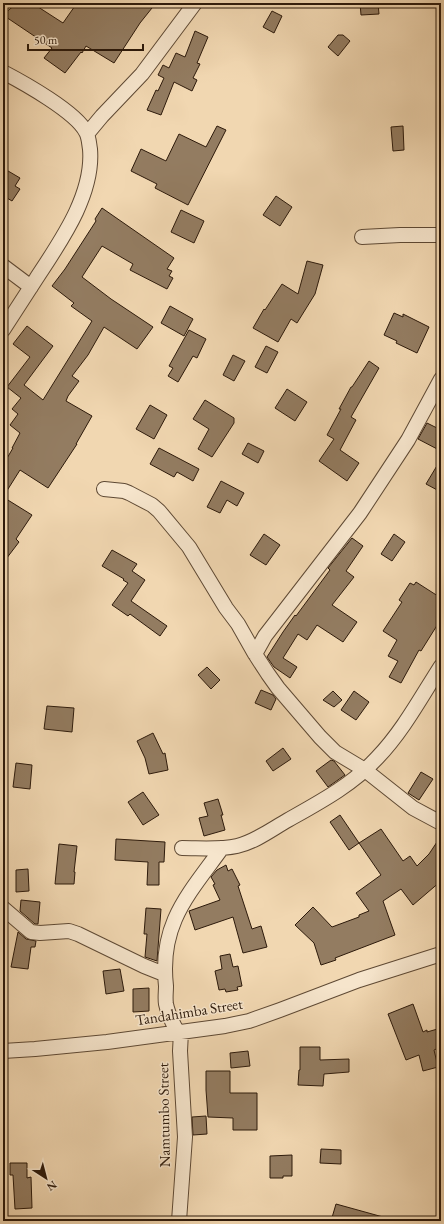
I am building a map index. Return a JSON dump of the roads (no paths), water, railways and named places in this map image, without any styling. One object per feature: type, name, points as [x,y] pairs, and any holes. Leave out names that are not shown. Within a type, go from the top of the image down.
[{"type":"street","points":[[88,134],[102,116],[142,74],[195,3]]},
{"type":"street","points":[[3,72],[24,83],[71,114],[82,125],[88,134],[90,157],[85,190],[78,207],[60,242],[3,330]]},
{"type":"street","points":[[362,238],[400,235],[441,235]]},
{"type":"street","points":[[3,266],[31,287]]},
{"type":"street","points":[[255,654],[265,636],[364,508],[408,440],[441,379]]},
{"type":"street","points":[[104,489],[124,491],[152,505],[159,511],[189,547],[226,608],[238,624],[255,654],[278,688],[320,737],[335,752],[365,770],[419,812],[441,823]]},
{"type":"street","points":[[182,848],[222,848],[244,844],[345,786],[378,758],[407,720],[441,666]]},
{"type":"street","points":[[179,1032],[170,1016],[166,1004],[164,974],[165,952],[169,931],[190,891],[222,848]]},
{"type":"street","points":[[3,908],[29,932],[40,933],[69,931],[164,974]]},
{"type":"street","name":"Tandahimba Street","points":[[3,1051],[35,1050],[99,1043],[225,1026],[280,1010],[358,980],[441,954]]},
{"type":"street","name":"Namtumbo Street","points":[[179,1032],[185,1137],[179,1221]]}]
